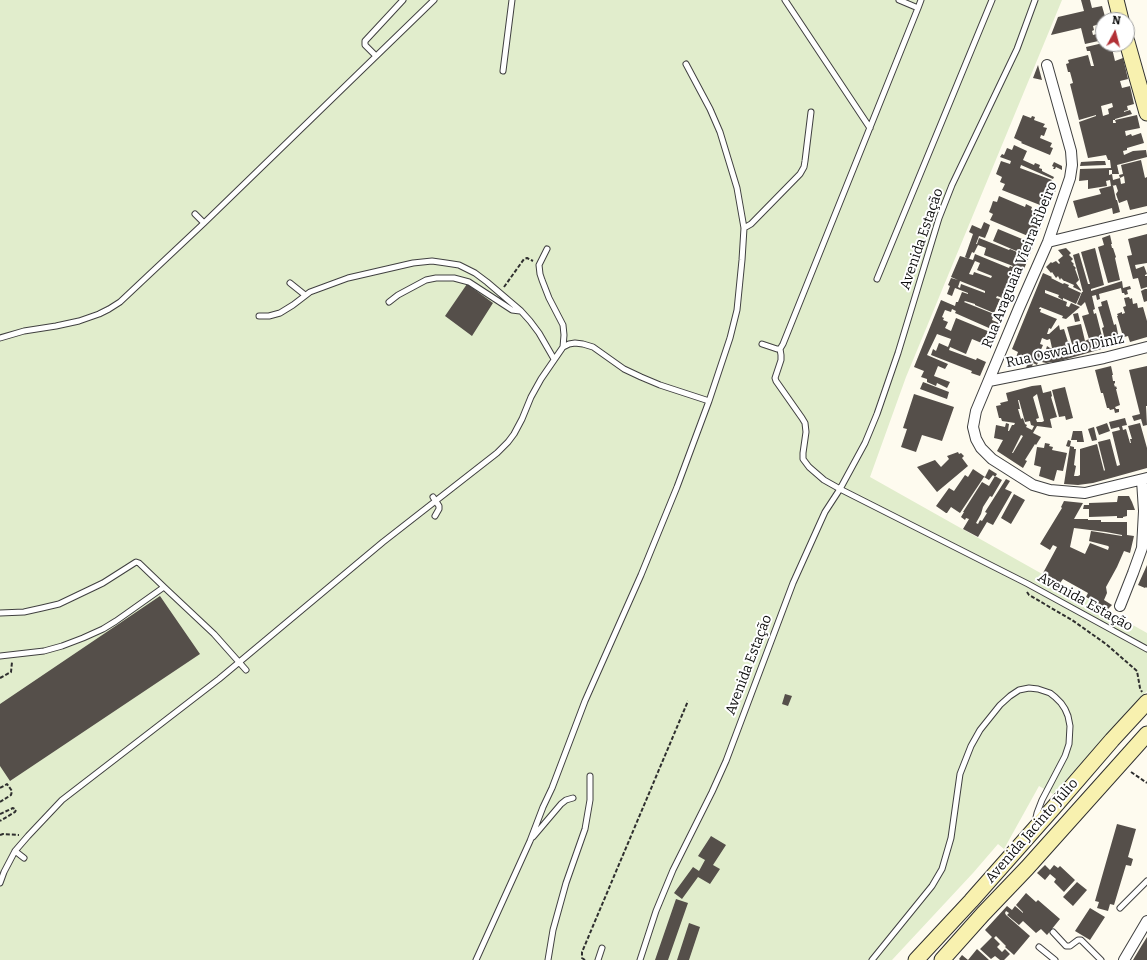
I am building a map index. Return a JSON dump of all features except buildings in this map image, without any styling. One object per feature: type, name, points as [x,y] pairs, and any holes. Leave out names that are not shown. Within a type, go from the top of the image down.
[{"type":"street","points":[[1116,0],[1119,12]]},
{"type":"street","points":[[1130,52],[1147,113]]},
{"type":"street","name":"Rua Araguaia Vieira Ribeiro","points":[[1047,65],[1071,151],[1072,165],[1070,178],[1048,242],[976,411],[974,427],[976,439],[981,448],[992,458],[1033,485],[1050,490],[1085,493],[1144,479]]},
{"type":"street","points":[[1048,242],[1147,218]]},
{"type":"street","name":"Rua Oswaldo Diniz","points":[[989,381],[1104,358],[1147,347]]},
{"type":"street","points":[[1120,606],[1134,573],[1142,548],[1144,479]]},
{"type":"street","name":"Avenida Jacinto Júlio","points":[[916,960],[1075,783],[1146,698]]},
{"type":"street","name":"Avenida Jacinto Júlio","points":[[947,958],[983,914],[1027,868],[1147,734]]},
{"type":"street","points":[[1075,783],[1090,797]]},
{"type":"street","points":[[1124,960],[1147,921]]},
{"type":"lane","points":[[376,56],[364,41],[403,0]]},
{"type":"lane","points":[[0,338],[24,331],[79,321],[99,314],[120,302],[204,223],[434,0]]},
{"type":"lane","points":[[503,71],[512,0]]},
{"type":"lane","points":[[785,0],[870,128]]},
{"type":"lane","points":[[899,0],[918,8]]},
{"type":"lane","points":[[840,489],[824,480],[809,467],[803,458],[806,432],[802,418],[776,382],[775,378],[781,360],[780,348],[783,344],[921,0]]},
{"type":"lane","points":[[877,279],[992,0]]},
{"type":"lane","name":"Avenida Estação","points":[[640,960],[656,911],[682,850],[726,761],[793,583],[825,512],[840,489],[865,443],[877,414],[898,353],[938,218],[952,185],[1017,49],[1035,0]]},
{"type":"lane","points":[[476,960],[530,841],[585,701],[642,575],[678,487],[730,338],[737,310],[744,228],[737,188],[720,132],[710,109],[686,64]]},
{"type":"lane","points":[[744,228],[751,224],[800,174],[804,167],[812,112]]},
{"type":"lane","points":[[195,214],[204,223]]},
{"type":"lane","points":[[547,249],[539,265],[542,280],[563,325],[563,347]]},
{"type":"lane","points":[[259,316],[270,316],[280,313],[314,290],[348,278],[413,263],[432,261],[459,265],[487,282],[521,311],[539,333],[554,360]]},
{"type":"lane","points":[[388,302],[426,280],[436,278],[454,278],[469,282],[512,310],[521,311]]},
{"type":"lane","points":[[290,283],[305,295]]},
{"type":"lane","points":[[0,884],[4,872],[15,851],[62,800],[220,679],[434,499],[497,453],[508,442],[522,419],[531,397],[541,379],[563,347],[575,343],[593,347],[624,369],[641,377],[660,385],[709,400]]},
{"type":"lane","points":[[762,344],[774,348],[780,348]]},
{"type":"lane","name":"Avenida Estação","points":[[840,489],[1028,584],[1147,649]]},
{"type":"lane","points":[[434,499],[440,507],[435,516]]},
{"type":"lane","points":[[0,613],[24,612],[59,604],[103,583],[136,562],[214,634],[246,670]]},
{"type":"lane","points":[[0,656],[44,651],[83,638],[116,621],[164,587]]},
{"type":"lane","points":[[872,960],[932,886],[942,869],[951,838],[960,774],[971,746],[980,730],[1000,705],[1010,696],[1019,690],[1029,688],[1050,693],[1062,703],[1068,716],[1070,726],[1069,744],[1065,756],[1036,813],[1034,829]]},
{"type":"lane","points":[[548,960],[553,930],[566,883],[585,829],[590,800],[590,776]]},
{"type":"lane","points":[[530,841],[561,804],[566,800],[573,798]]},
{"type":"lane","points":[[15,851],[24,858]]},
{"type":"lane","points":[[1120,908],[1147,881]]},
{"type":"lane","points":[[1053,932],[1066,946],[1070,946],[1078,940],[1081,940],[1101,960]]},
{"type":"lane","points":[[598,960],[602,948]]},
{"type":"lane","points":[[1039,948],[1055,960]]},
{"type":"path","points":[[500,293],[525,258],[539,265]]},
{"type":"path","points":[[1028,584],[1026,591],[1029,595],[1084,628],[1106,644],[1134,668],[1138,674],[1140,688],[1146,698]]},
{"type":"path","points":[[0,678],[11,672],[12,660]]},
{"type":"path","points":[[585,960],[582,958],[582,952],[688,701]]},
{"type":"path","points":[[1120,764],[1147,783]]},
{"type":"path","points":[[0,788],[7,784],[12,791],[11,795],[0,802]]},
{"type":"path","points":[[0,814],[13,808],[16,810],[0,821]]},
{"type":"path","points":[[0,835],[28,836]]},
{"type":"green space","points":[[0,0],[1062,0],[906,377],[870,477],[1147,633],[1147,691],[1053,794],[1039,786],[1004,849],[998,844],[892,960],[0,960]]}]
